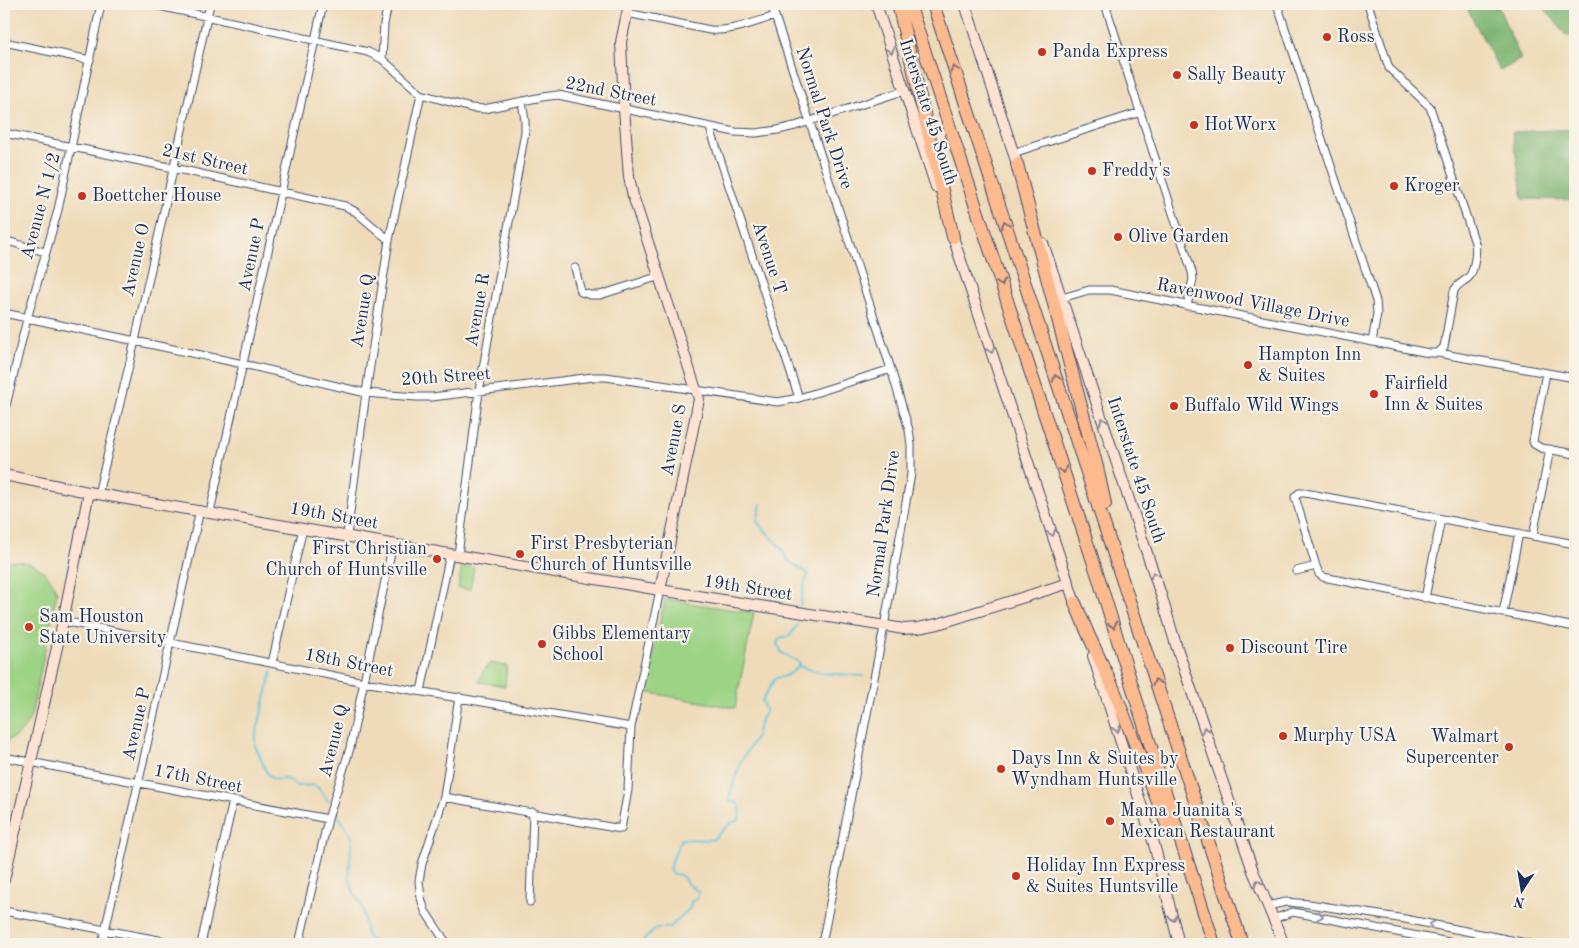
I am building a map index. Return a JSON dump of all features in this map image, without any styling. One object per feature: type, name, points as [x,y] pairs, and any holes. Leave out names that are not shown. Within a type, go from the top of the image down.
[{"type":"highway","points":[[898,4],[953,237]]},
{"type":"highway","points":[[909,4],[1098,576],[1213,944]]},
{"type":"highway","points":[[933,4],[1242,944]]},
{"type":"highway","points":[[1015,158],[1096,468],[1120,575]]},
{"type":"highway","points":[[1076,603],[1114,690],[1213,944]]},
{"type":"street","name":"Avenue N 1/2","points":[[4,414],[27,319],[58,210],[101,4]]},
{"type":"street","name":"22nd Street","points":[[150,4],[368,52],[382,59],[421,94],[471,108],[484,109],[542,97],[558,96],[624,108],[710,128],[756,133],[778,130],[809,121],[904,90]]},
{"type":"street","name":"Avenue O","points":[[4,880],[93,493],[135,341],[210,4]]},
{"type":"street","name":"Avenue P","points":[[102,944],[171,642],[244,364],[323,4]]},
{"type":"street","points":[[382,59],[384,24],[388,4]]},
{"type":"street","name":"Normal Park Drive","points":[[771,4],[891,368],[909,430],[912,459],[908,492],[884,626],[822,944]]},
{"type":"street","name":"Interstate 45 South","points":[[876,4],[1076,603],[1154,844],[1179,944]]},
{"type":"street","name":"Interstate 45 South","points":[[965,4],[1176,645],[1253,871],[1284,944]]},
{"type":"street","points":[[1105,4],[1192,272],[1193,279],[1187,306]]},
{"type":"street","points":[[1277,4],[1376,301],[1377,314],[1372,342]]},
{"type":"street","points":[[1368,4],[1389,68],[1430,107],[1475,243],[1472,273],[1469,278],[1456,286],[1444,347],[1438,353]]},
{"type":"street","points":[[628,8],[720,31],[775,16]]},
{"type":"street","name":"Avenue S","points":[[533,812],[621,829],[628,790],[631,727],[699,399],[629,177],[621,42],[628,8]]},
{"type":"street","points":[[4,42],[90,60]]},
{"type":"street","name":"Avenue Q","points":[[347,535],[388,240],[421,94]]},
{"type":"street","name":"Avenue R","points":[[422,691],[454,554],[479,391],[526,132],[522,101]]},
{"type":"street","points":[[1015,158],[1141,112]]},
{"type":"street","name":"Avenue T","points":[[710,128],[799,398]]},
{"type":"street","name":"21st Street","points":[[4,133],[72,146],[345,206],[356,212],[388,240]]},
{"type":"street","points":[[4,240],[45,252]]},
{"type":"street","points":[[575,268],[582,292],[590,295],[600,295],[660,276]]},
{"type":"street","name":"Ravenwood Village Drive","points":[[1062,298],[1089,290],[1100,289],[1429,354],[1438,353],[1575,378]]},
{"type":"street","name":"20th Street","points":[[4,313],[244,364],[366,393],[417,398],[606,377],[778,402],[799,398],[891,368]]},
{"type":"street","points":[[1546,373],[1533,441],[1537,446],[1575,454]]},
{"type":"street","points":[[1533,536],[1550,449]]},
{"type":"street","name":"19th Street","points":[[4,475],[93,493],[660,590],[904,629],[930,626],[1069,583]]},
{"type":"street","points":[[1575,544],[1305,493],[1299,493],[1295,497],[1319,574],[1328,579],[1575,627]]},
{"type":"street","points":[[1425,598],[1441,519]]},
{"type":"street","points":[[272,663],[303,528]]},
{"type":"street","points":[[1503,613],[1519,533]]},
{"type":"street","name":"Avenue Q","points":[[299,944],[328,820],[350,748],[393,543]]},
{"type":"street","points":[[1296,571],[1316,566]]},
{"type":"street","name":"18th Street","points":[[63,621],[364,682],[631,727]]},
{"type":"street","points":[[446,944],[424,911],[419,881],[422,864],[444,797],[459,698]]},
{"type":"street","name":"17th Street","points":[[4,757],[328,820]]},
{"type":"street","points":[[444,797],[533,812],[530,902]]},
{"type":"street","points":[[201,944],[233,801]]},
{"type":"street","points":[[1267,906],[1286,902],[1309,904],[1406,919],[1529,944]]},
{"type":"street","points":[[4,911],[180,944]]},
{"type":"street","points":[[1273,919],[1293,912],[1459,944]]},
{"type":"street","points":[[1403,933],[1406,919]]},
{"type":"green space","points":[[1465,4],[1497,4],[1521,59],[1500,71]]},
{"type":"green space","points":[[1541,4],[1575,4],[1575,38],[1566,35]]},
{"type":"green space","points":[[1575,129],[1575,200],[1523,199],[1512,132]]},
{"type":"green space","points":[[11,561],[34,565],[46,573],[57,593],[31,716],[27,725],[20,732],[4,742],[4,563]]},
{"type":"green space","points":[[462,566],[474,568],[470,590],[458,588]]},
{"type":"green space","points":[[665,599],[754,613],[735,708],[645,692]]},
{"type":"green space","points":[[490,663],[507,666],[505,686],[479,682],[482,673]]},
{"type":"waterway","points":[[761,504],[757,522],[783,550],[788,561],[809,574],[805,582],[800,606]]},
{"type":"waterway","points":[[637,944],[642,942],[656,928],[669,928],[690,908],[691,902],[697,899],[699,892],[688,884],[682,876],[672,874],[669,869],[682,839],[712,840],[729,824],[739,820],[741,811],[737,803],[729,801],[729,796],[741,761],[755,739],[762,717],[766,712],[762,701],[775,678],[789,674],[800,663],[782,653],[777,644],[780,638],[790,636],[797,625]]},
{"type":"waterway","points":[[798,666],[823,673],[864,676]]},
{"type":"waterway","points":[[272,671],[255,739],[255,747],[268,775],[272,778],[278,780],[286,779],[296,786],[315,786],[321,790],[328,801]]},
{"type":"waterway","points":[[336,812],[352,837],[349,875],[354,893],[362,906],[367,937],[378,944]]},
{"type":"place","name":"Ross","points":[[1327,37]]},
{"type":"place","name":"Panda Express","points":[[1042,52]]},
{"type":"place","name":"Sally Beauty","points":[[1177,75]]},
{"type":"place","name":"HotWorx","points":[[1194,125]]},
{"type":"place","name":"Freddy's","points":[[1092,171]]},
{"type":"place","name":"Kroger","points":[[1394,186]]},
{"type":"place","name":"Boettcher House","points":[[82,196]]},
{"type":"place","name":"Olive Garden","points":[[1118,237]]},
{"type":"place","name":"Hampton Inn & Suites","points":[[1248,365]]},
{"type":"place","name":"Fairfield Inn & Suites","points":[[1374,394]]},
{"type":"place","name":"Buffalo Wild Wings","points":[[1174,406]]},
{"type":"place","name":"First Presbyterian Church of Huntsville","points":[[520,554]]},
{"type":"place","name":"First Christian Church of Huntsville","points":[[437,559]]},
{"type":"place","name":"Sam Houston State University","points":[[29,627]]},
{"type":"place","name":"Gibbs Elementary School","points":[[542,644]]},
{"type":"place","name":"Discount Tire","points":[[1230,648]]},
{"type":"place","name":"Murphy USA","points":[[1283,736]]},
{"type":"place","name":"Walmart Supercenter","points":[[1509,747]]},
{"type":"place","name":"Days Inn & Suites by Wyndham Huntsville","points":[[1001,769]]},
{"type":"place","name":"Mama Juanita's Mexican Restaurant","points":[[1110,821]]},
{"type":"place","name":"Holiday Inn Express & Suites Huntsville","points":[[1016,876]]}]
